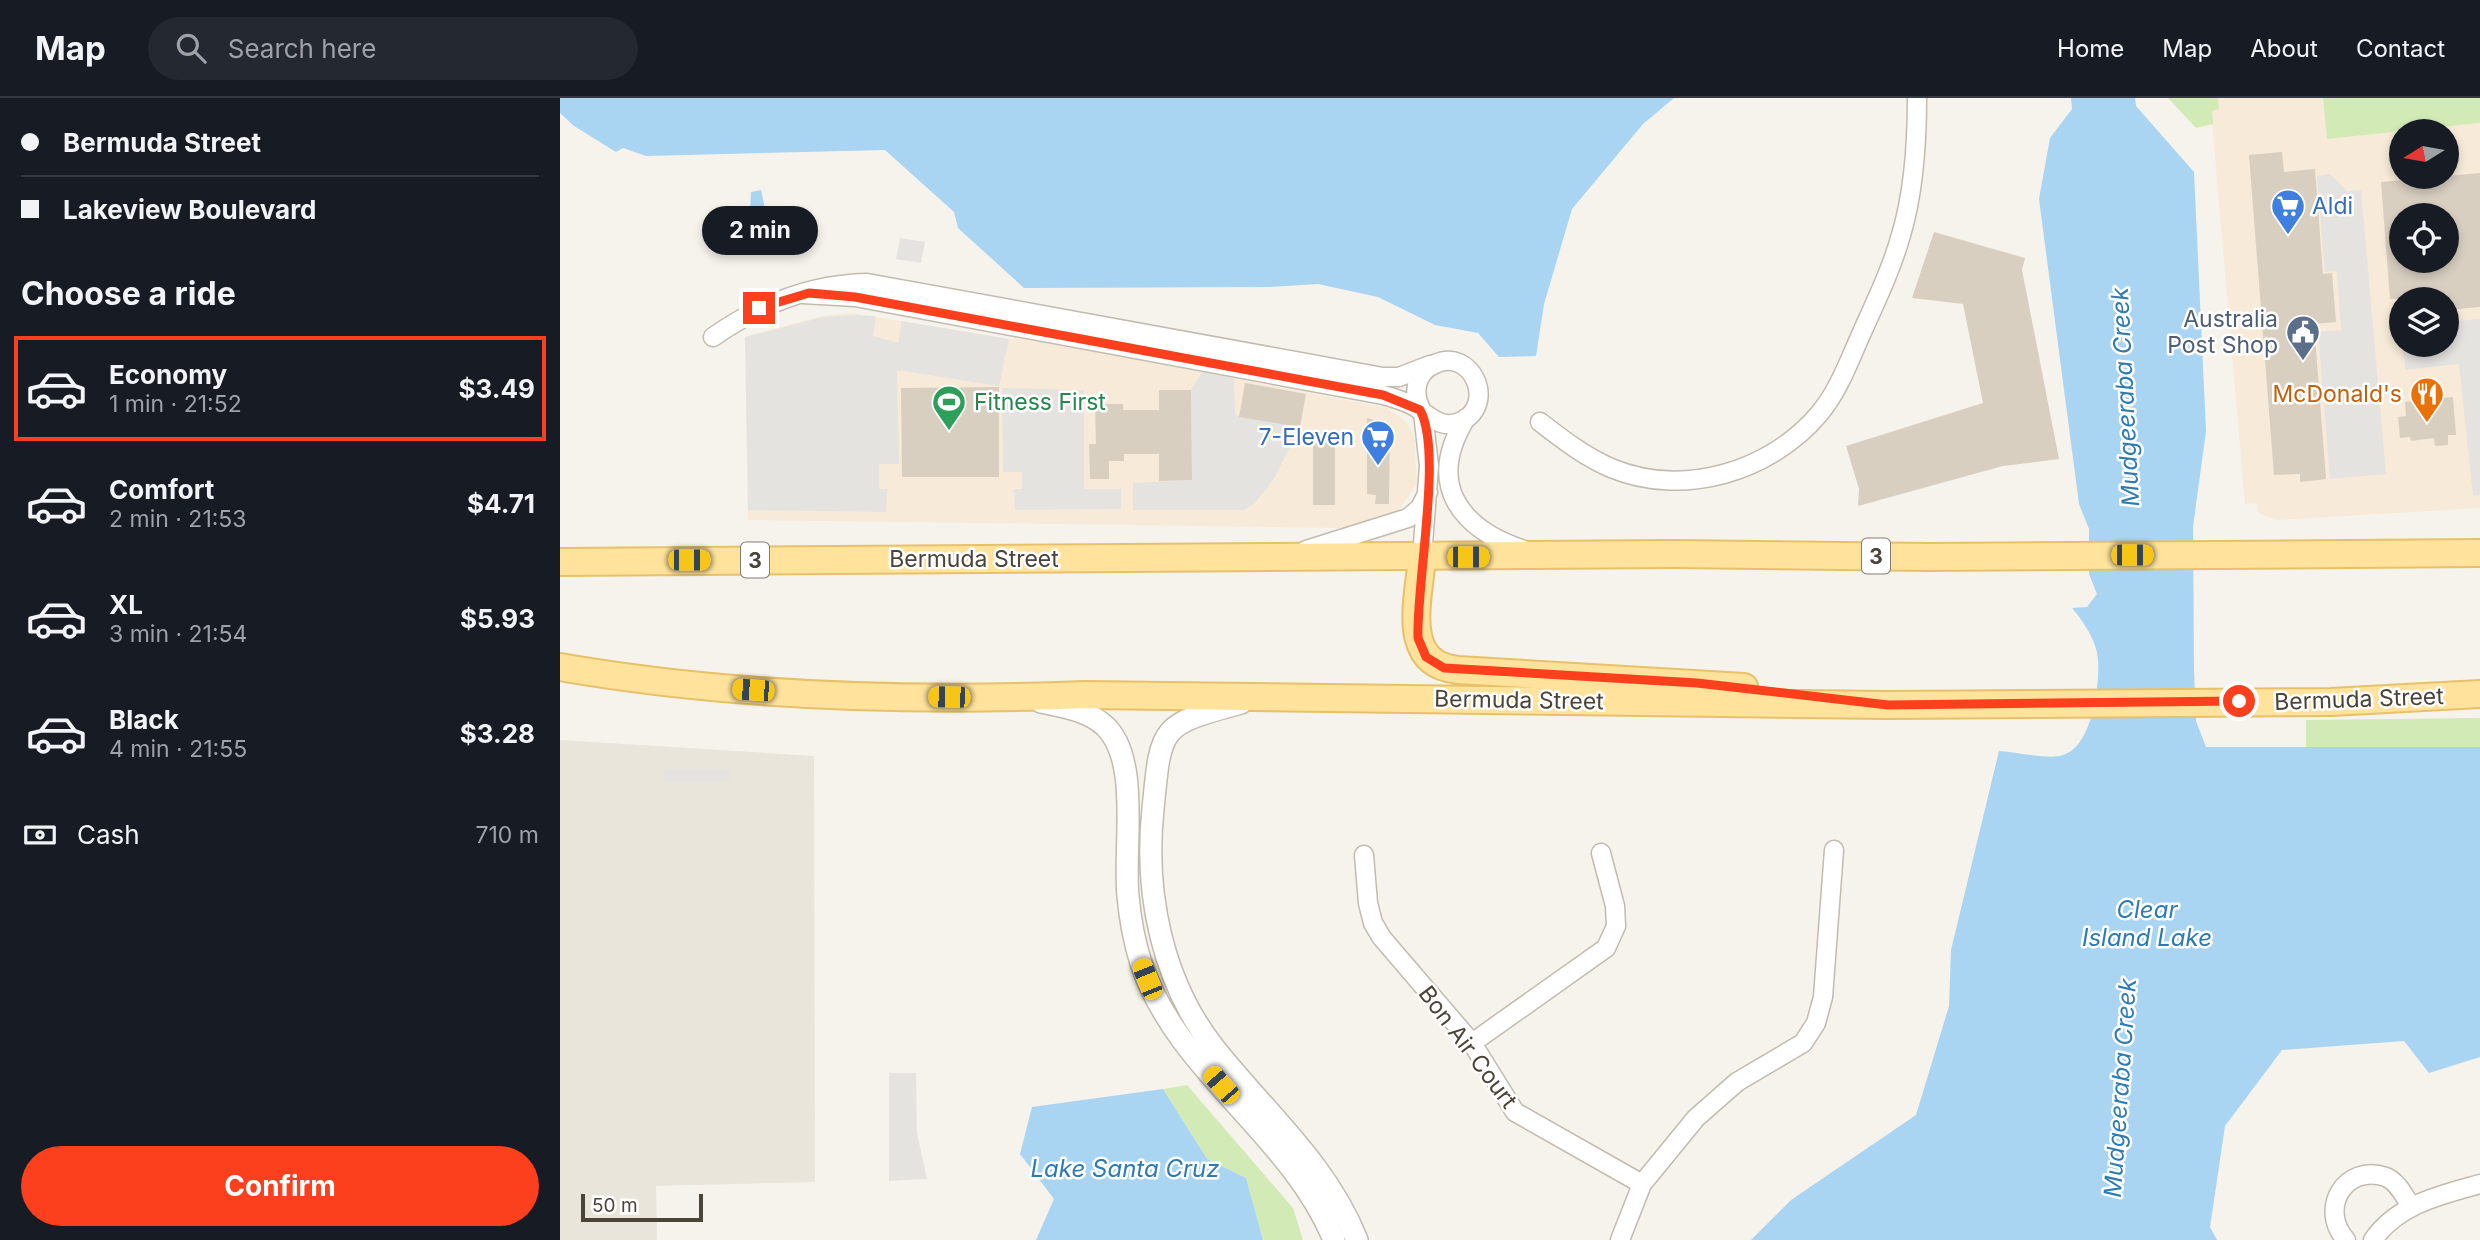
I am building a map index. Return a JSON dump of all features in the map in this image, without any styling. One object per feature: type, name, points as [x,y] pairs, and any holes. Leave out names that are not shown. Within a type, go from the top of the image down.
[{"type":"main road","name":"Bermuda Street","points":[[560,562],[2480,553]]},
{"type":"main road","points":[[1422,557],[1418,641],[1426,657],[1437,666],[1458,670],[1697,683],[1888,705]]},
{"type":"main road","name":"Bermuda Street","points":[[560,667],[745,690],[1023,698],[1085,695],[1888,705],[2331,702],[2480,694]]},
{"type":"street","points":[[1540,422],[1602,464],[1638,476],[1663,480],[1715,476],[1757,463],[1802,431],[1821,412],[1836,388],[1890,270],[1902,232],[1915,155],[1917,98]]},
{"type":"street","points":[[713,337],[759,308],[803,294],[928,302],[1216,355],[1395,377],[1437,363],[1459,363],[1476,380],[1478,399],[1466,418],[1450,458],[1451,490],[1457,506],[1467,520],[1487,535],[1542,556]]},
{"type":"street","points":[[1216,355],[1332,386],[1389,396],[1443,424],[1466,418]]},
{"type":"street","points":[[1422,557],[1429,451],[1422,411],[1416,397],[1418,380],[1426,369],[1437,363]]},
{"type":"street","points":[[1332,386],[1352,372]]},
{"type":"street","points":[[1275,559],[1404,520],[1419,510],[1428,492]]},
{"type":"street","points":[[1262,697],[1179,723],[1162,745],[1155,771],[1152,859],[1157,919],[1166,956],[1199,1027],[1324,1178],[1357,1240]]},
{"type":"street","points":[[1023,698],[1086,713],[1106,728],[1116,740],[1125,769],[1130,917],[1142,964],[1167,1018],[1305,1188],[1334,1240]]},
{"type":"street","points":[[1127,855],[1134,824],[1135,755],[1140,753],[1147,756],[1155,771]]},
{"type":"street","points":[[1620,1240],[1642,1184],[1696,1118],[1737,1082],[1803,1043],[1816,1023],[1823,997],[1834,850]]},
{"type":"street","points":[[1472,1044],[1606,948],[1616,926],[1615,906],[1601,853]]},
{"type":"street","name":"Bon Air Court","points":[[1364,855],[1373,923],[1382,939],[1472,1044],[1515,1112],[1642,1184]]},
{"type":"street","points":[[1142,964],[1166,956]]},
{"type":"street","points":[[2346,1240],[2336,1229],[2333,1215],[2336,1197],[2347,1183],[2367,1175],[2386,1177],[2397,1185],[2411,1206]]},
{"type":"street","points":[[2373,1240],[2381,1229],[2411,1206],[2480,1184]]},
{"type":"shaded area","points":[[2218,98],[2323,98],[2328,139],[2389,132],[2389,189],[2459,189],[2459,125],[2480,123],[2480,508],[2277,520],[2258,513],[2257,503],[2245,504],[2211,110],[2219,109]]},
{"type":"shaded area","points":[[2330,174],[2347,191],[2361,190],[2386,474],[2330,479],[2318,332],[2341,330],[2337,271],[2325,272],[2317,176]]},
{"type":"shaded area","points":[[900,238],[925,242],[921,263],[896,259]]},
{"type":"shaded area","points":[[851,313],[1009,339],[1022,338],[1388,408],[1404,420],[1414,435],[1417,484],[1398,511],[1380,521],[1346,528],[748,520],[745,337],[822,316]]},
{"type":"shaded area","points":[[876,316],[873,336],[898,343],[902,321],[1009,339],[999,386],[897,370],[899,464],[879,464],[879,489],[887,489],[886,512],[748,510],[745,337],[823,317]]},
{"type":"shaded area","points":[[2480,319],[2480,495],[2473,496],[2459,364],[2405,370],[2404,357],[2459,357],[2459,321]]},
{"type":"shaded area","points":[[1202,372],[1234,378],[1235,415],[1300,427],[1274,479],[1253,505],[1244,510],[1133,510],[1133,483],[1192,480],[1191,390]]},
{"type":"shaded area","points":[[1002,388],[1084,390],[1084,489],[1121,489],[1121,509],[1015,510],[1014,489],[1022,489],[1022,472],[1003,472]]},
{"type":"shaded area","points":[[560,740],[814,756],[815,1182],[656,1186],[657,1240],[560,1240]]},
{"type":"shaded area","points":[[664,769],[729,769],[729,782],[664,782]]},
{"type":"shaded area","points":[[889,1073],[916,1073],[917,1133],[927,1179],[889,1181]]},
{"type":"green space","points":[[2168,98],[2218,98],[2219,109],[2212,111],[2213,124],[2196,128]]},
{"type":"green space","points":[[2323,98],[2480,98],[2480,123],[2459,125],[2459,119],[2389,119],[2389,133],[2327,139]]},
{"type":"green space","points":[[2480,718],[2480,747],[2306,747],[2306,720]]},
{"type":"green space","points":[[1187,1085],[1293,1208],[1303,1240],[1263,1240],[1246,1178],[1207,1159],[1163,1089]]},
{"type":"water","points":[[560,98],[1674,98],[1643,124],[1572,209],[1544,304],[1536,356],[1499,357],[1478,333],[1435,325],[1378,297],[1318,284],[1269,287],[1024,288],[958,228],[954,212],[885,150],[646,156],[623,148],[616,152],[574,126],[560,113]]},
{"type":"water","name":"Clear Island Lake","points":[[2071,98],[2135,98],[2136,106],[2194,172],[2206,431],[2193,527],[2194,670],[2196,721],[2206,747],[2480,747],[2480,1057],[2429,1073],[2404,1041],[2282,1050],[2225,1126],[2210,1227],[2217,1240],[1751,1240],[1791,1200],[1916,1115],[1949,1006],[1951,950],[1999,751],[2041,756],[2063,755],[2073,750],[2081,740],[2092,714],[2097,684],[2097,653],[2089,632],[2072,608],[2087,607],[2097,594],[2089,574],[2089,529],[2079,504],[2039,199],[2050,138],[2072,109]]},
{"type":"water","points":[[761,190],[769,229],[749,231],[751,192]]},
{"type":"water","name":"Lake Santa Cruz","points":[[1163,1089],[1207,1159],[1246,1178],[1263,1240],[1036,1240],[1054,1199],[1020,1154],[1032,1107]]},
{"type":"building","points":[[2282,152],[2284,172],[2315,169],[2323,274],[2332,273],[2336,322],[2314,324],[2326,479],[2300,482],[2300,474],[2274,475],[2249,155]]},
{"type":"building","points":[[2480,173],[2480,307],[2459,309],[2459,287],[2389,287],[2381,182],[2389,181],[2389,189],[2459,189],[2459,175]]},
{"type":"building","points":[[1934,232],[2025,258],[2022,270],[2059,459],[2003,466],[1858,506],[1859,489],[1846,446],[1983,403],[1963,304],[1912,298]]},
{"type":"building","points":[[1245,383],[1306,394],[1300,427],[1239,417]]},
{"type":"building","points":[[999,387],[999,477],[902,477],[901,388]]},
{"type":"building","points":[[1159,390],[1191,390],[1192,480],[1159,481],[1159,454],[1124,454],[1124,461],[1109,461],[1109,479],[1090,479],[1089,444],[1096,444],[1095,404],[1123,404],[1123,410],[1159,410]]},
{"type":"building","points":[[2453,397],[2456,435],[2448,435],[2448,445],[2435,446],[2434,438],[2411,441],[2410,437],[2400,438],[2398,417],[2406,416],[2405,402]]},
{"type":"building","points":[[1367,418],[1390,424],[1389,504],[1375,504],[1376,495],[1367,494]]},
{"type":"building","points":[[1313,435],[1335,435],[1335,505],[1313,505]]},
{"type":"place","name":"Aldi","points":[[2288,236]]},
{"type":"place","name":"Australia Post Shop","points":[[2303,362]]},
{"type":"place","name":"McDonald's","points":[[2427,424]]},
{"type":"place","name":"Fitness First","points":[[949,432]]},
{"type":"place","name":"7-Eleven","points":[[1378,467]]},
{"type":"route","points":[[759,308],[809,293],[855,297],[1383,395],[1420,410],[1427,434],[1429,466],[1418,638],[1426,657],[1444,668],[1697,683],[1788,691],[1888,705],[2239,701]]},
{"type":"water label","name":"Mudgeeraba Creek","points":[[2125,397]]},
{"type":"water label","name":"Mudgeeraba Creek","points":[[2120,1088]]}]
